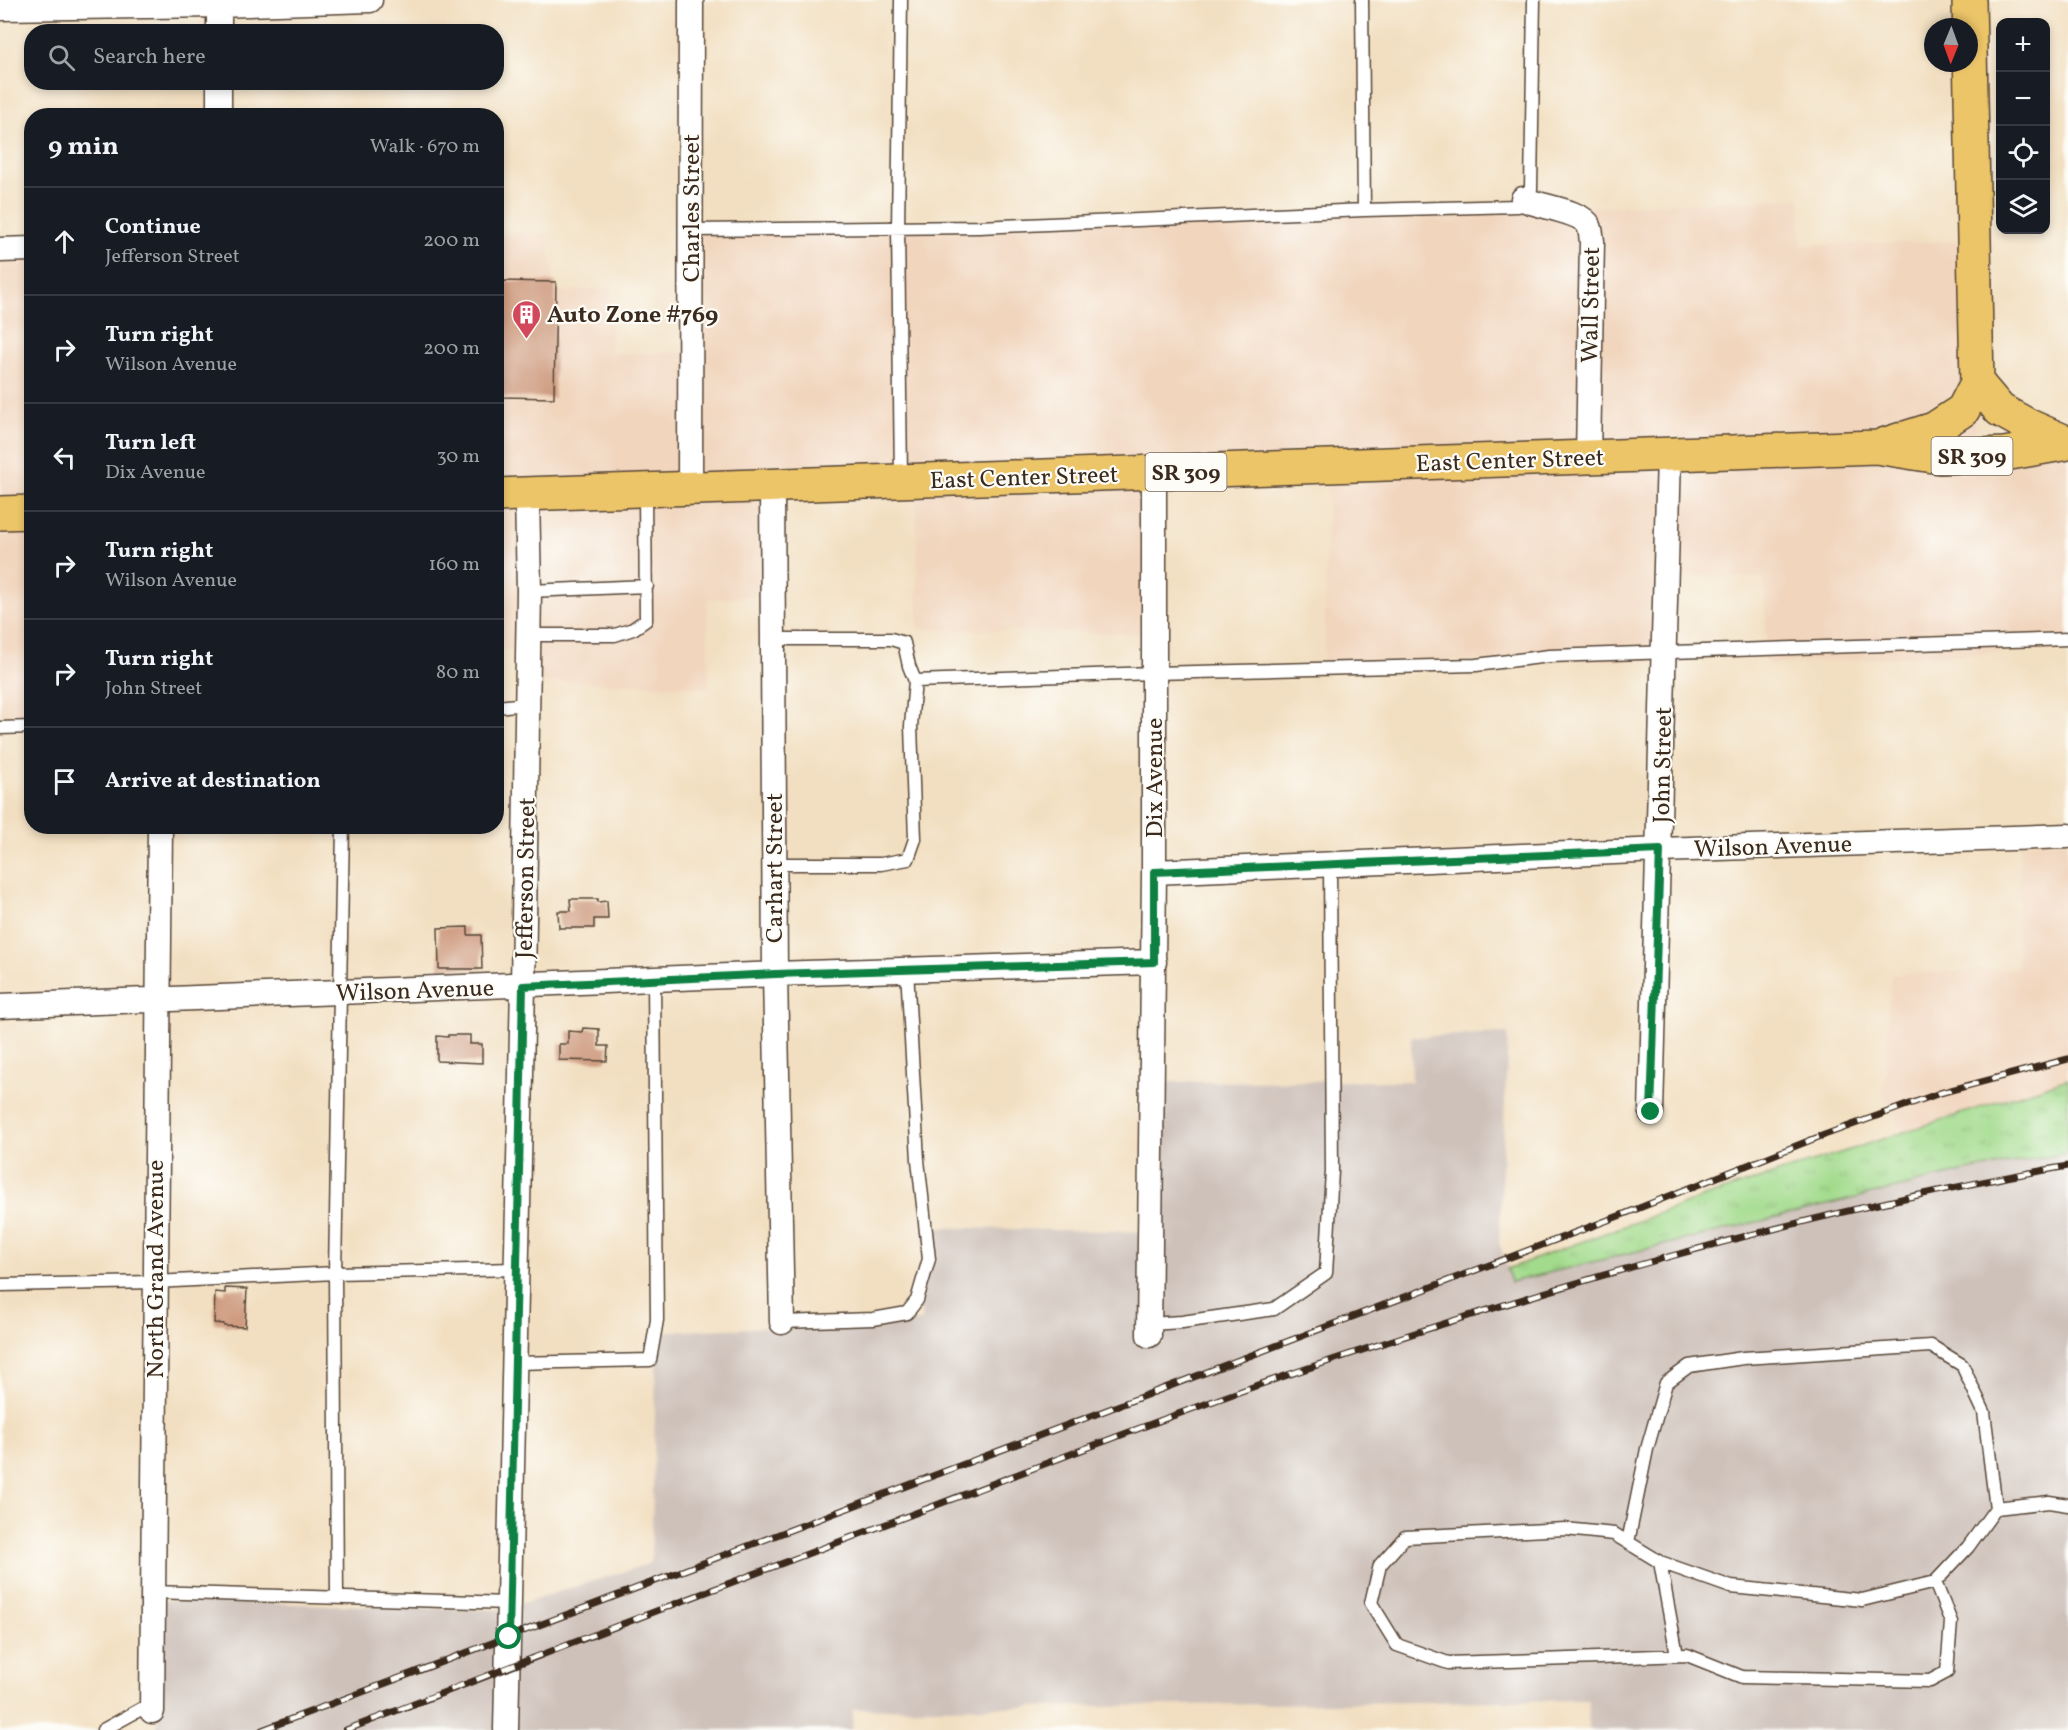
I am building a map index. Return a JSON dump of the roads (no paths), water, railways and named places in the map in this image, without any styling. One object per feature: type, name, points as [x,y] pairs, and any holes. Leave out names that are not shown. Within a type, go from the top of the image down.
[{"type":"main road","name":"SR 309","points":[[1970,0],[1977,383],[2000,410],[2068,443]]},
{"type":"main road","name":"East Center Street","points":[[1876,447],[1934,429],[1963,410],[1977,383]]},
{"type":"main road","name":"East Center Street","points":[[512,494],[1876,447],[1940,457],[2004,454],[2068,443]]},
{"type":"main road","points":[[0,513],[24,512]]},
{"type":"street","points":[[0,8],[370,0]]},
{"type":"street","name":"Charles Street","points":[[690,489],[691,0]]},
{"type":"street","points":[[219,2],[219,24]]},
{"type":"street","points":[[219,90],[219,108]]},
{"type":"street","name":"Wall Street","points":[[1523,199],[1538,206],[1574,214],[1582,218],[1590,227],[1592,241],[1588,457]]},
{"type":"street","points":[[0,250],[24,249]]},
{"type":"street","name":"John Street","points":[[1651,1112],[1660,850],[1669,455]]},
{"type":"street","name":"Dix Avenue","points":[[1149,1330],[1154,962],[1154,473]]},
{"type":"street","name":"Carhart Street","points":[[772,486],[775,974],[782,1322]]},
{"type":"street","name":"Jefferson Street","points":[[506,1730],[523,986],[529,591],[512,494]]},
{"type":"street","name":"North Grand Avenue","points":[[152,1707],[160,834]]},
{"type":"street","name":"Wilson Avenue","points":[[1154,872],[1660,850],[2068,836]]},
{"type":"street","name":"Wilson Avenue","points":[[0,1006],[775,974],[1154,962]]},
{"type":"lane","points":[[901,480],[898,228],[902,0]]},
{"type":"lane","points":[[1362,0],[1364,210]]},
{"type":"lane","points":[[691,230],[979,227],[1364,210],[1518,206],[1531,189],[1534,0]]},
{"type":"lane","points":[[528,635],[615,635],[633,629],[646,620],[645,490]]},
{"type":"lane","points":[[529,591],[647,586]]},
{"type":"lane","points":[[773,639],[891,639],[898,641],[904,643],[915,681],[911,726],[915,839],[908,859],[881,864],[774,864]]},
{"type":"lane","points":[[915,681],[1465,665],[1549,656],[2068,639]]},
{"type":"lane","points":[[504,706],[527,704]]},
{"type":"lane","points":[[0,728],[24,727]]},
{"type":"lane","points":[[338,1598],[335,1273],[343,834]]},
{"type":"lane","points":[[1149,1330],[1182,1322],[1274,1309],[1326,1273],[1332,1171],[1330,864]]},
{"type":"lane","points":[[782,1322],[873,1319],[907,1313],[916,1300],[929,1259],[918,1160],[907,970]]},
{"type":"lane","points":[[515,1363],[650,1360],[657,1320],[654,980]]},
{"type":"lane","points":[[0,1286],[155,1282],[335,1273],[517,1269]]},
{"type":"lane","points":[[1628,1542],[1647,1449],[1666,1383],[1689,1366],[1743,1358],[1931,1346],[1962,1365],[1984,1412],[1996,1508],[1968,1547],[1935,1582],[1862,1600],[1731,1587],[1660,1562],[1628,1542],[1614,1533],[1565,1529],[1405,1537],[1380,1565],[1371,1604],[1397,1645],[1448,1663],[1687,1655],[1742,1677],[1930,1681],[1947,1672],[1951,1622],[1935,1582]]},
{"type":"lane","points":[[1996,1508],[2049,1502],[2068,1505]]},
{"type":"lane","points":[[1660,1562],[1677,1655]]},
{"type":"lane","points":[[153,1592],[509,1603]]},
{"type":"lane","points":[[103,1730],[152,1707]]},
{"type":"railway","points":[[262,1730],[1624,1214],[1816,1138],[1940,1093],[2068,1059]]},
{"type":"railway","points":[[346,1730],[1142,1427],[1365,1349],[1663,1258],[1865,1207],[2068,1166]]},
{"type":"place","name":"Auto Zone #769","points":[[526,340]]}]
